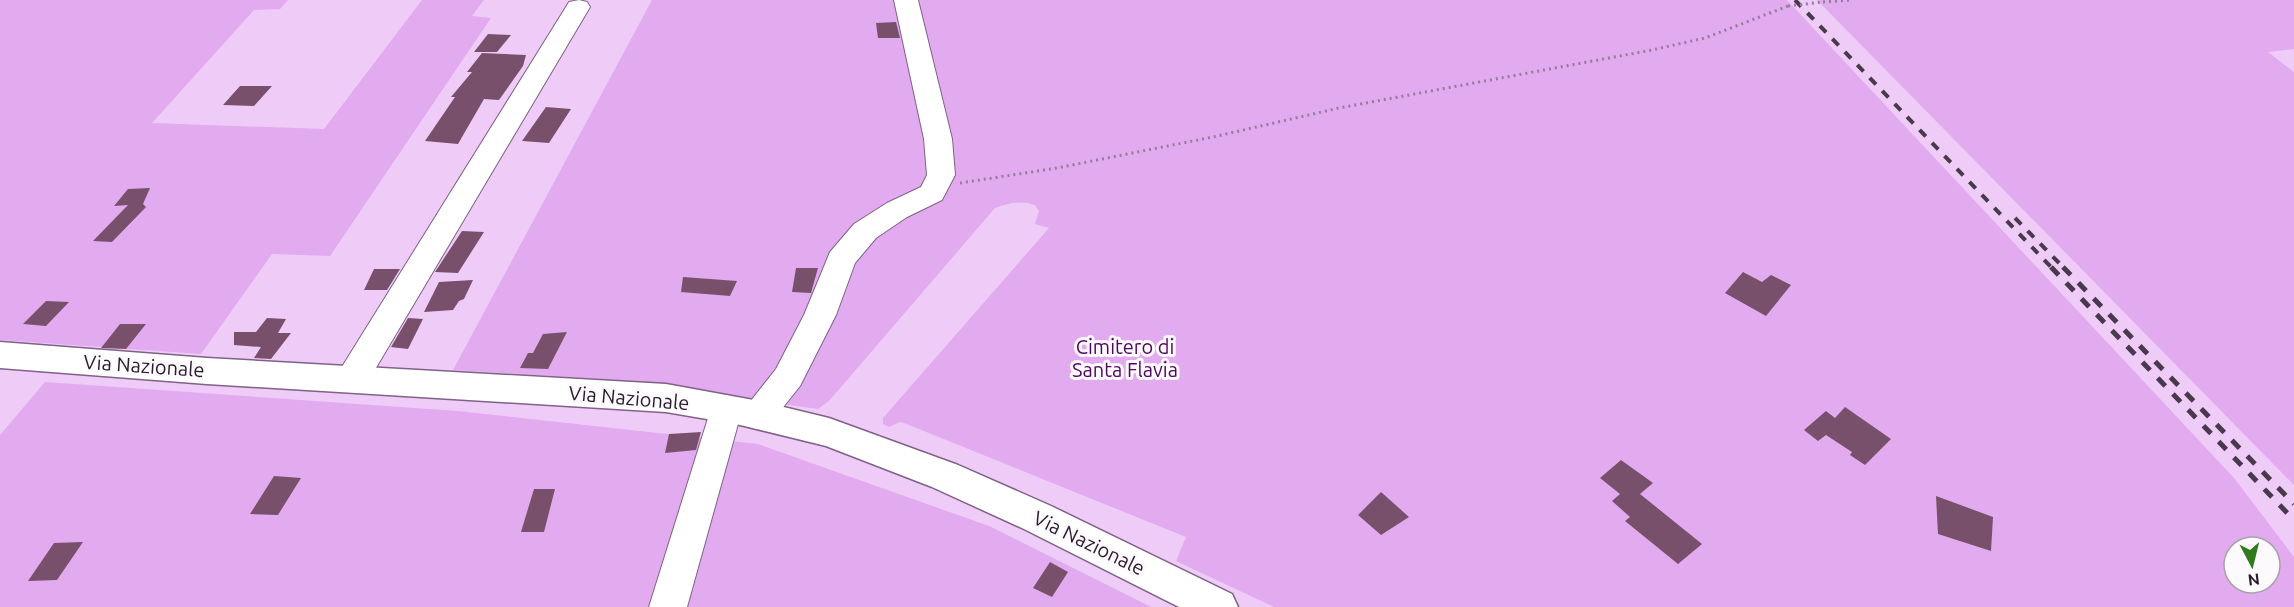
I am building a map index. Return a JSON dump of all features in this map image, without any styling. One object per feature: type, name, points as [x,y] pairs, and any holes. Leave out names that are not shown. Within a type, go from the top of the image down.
[{"type":"main road","name":"Via Nazionale","points":[[0,355],[207,371],[666,398],[742,412],[850,439],[923,468],[1057,527],[1218,607]]},
{"type":"street","points":[[668,607],[742,412],[788,377],[820,315],[841,259],[866,231],[897,210],[932,193],[941,175],[938,139],[906,0]]},
{"type":"street","points":[[352,379],[578,7]]},
{"type":"path","points":[[935,187],[1057,168],[1212,137],[1339,108],[1425,94],[1652,50],[1705,38],[1788,6],[1852,0]]},
{"type":"green space","points":[[0,0],[288,0],[280,9],[254,10],[152,123],[324,129],[422,0],[484,0],[472,16],[491,18],[330,256],[272,254],[201,354],[0,340]]},
{"type":"green space","name":"Cimitero di Santa Flavia","points":[[652,0],[1787,0],[2234,478],[2277,535],[2222,535],[2222,595],[2282,595],[2282,541],[2294,557],[2294,607],[1274,607],[1176,561],[1186,537],[904,423],[900,422],[889,427],[883,424],[883,418],[1049,228],[1035,224],[1039,211],[1035,205],[1020,202],[995,208],[829,401],[818,409],[603,379],[453,370]]},
{"type":"green space","points":[[1817,0],[2294,0],[2294,49],[2268,52],[2294,72],[2294,485]]},
{"type":"green space","points":[[45,382],[458,411],[758,444],[989,526],[1151,607],[0,607],[0,435]]},
{"type":"building","points":[[896,22],[900,38],[878,38],[876,23]]},
{"type":"building","points":[[488,34],[511,35],[497,52],[474,52]]},
{"type":"building","points":[[482,53],[526,55],[523,66],[499,100],[484,99],[458,144],[425,141],[455,97],[451,97],[472,72],[467,72]]},
{"type":"building","points":[[240,86],[272,86],[254,106],[223,105]]},
{"type":"building","points":[[546,107],[571,109],[549,143],[522,141]]},
{"type":"building","points":[[150,188],[143,204],[146,207],[112,242],[93,241],[128,205],[114,206],[128,189]]},
{"type":"building","points":[[462,231],[484,232],[458,273],[435,272]]},
{"type":"building","points":[[796,268],[818,268],[811,293],[792,292]]},
{"type":"building","points":[[374,269],[400,269],[387,290],[364,290]]},
{"type":"building","points":[[1743,272],[1762,282],[1771,275],[1791,285],[1766,316],[1725,293]]},
{"type":"building","points":[[683,277],[737,281],[730,296],[681,292]]},
{"type":"building","points":[[473,280],[464,299],[459,301],[453,310],[424,312],[439,282]]},
{"type":"building","points":[[46,301],[69,302],[46,326],[23,324]]},
{"type":"building","points":[[267,318],[286,319],[278,333],[291,333],[271,359],[254,358],[261,347],[234,345],[234,332],[256,332]]},
{"type":"building","points":[[408,318],[423,319],[408,349],[391,347]]},
{"type":"building","points":[[120,324],[146,324],[126,349],[101,348]]},
{"type":"building","points":[[567,332],[548,369],[520,368],[528,353],[533,353],[543,334]]},
{"type":"building","points":[[1845,407],[1891,439],[1865,465],[1850,455],[1852,452],[1826,435],[1818,441],[1804,430],[1826,411],[1835,418]]},
{"type":"building","points":[[701,432],[696,450],[665,453],[669,434]]},
{"type":"building","points":[[1621,460],[1653,483],[1640,494],[1702,544],[1678,564],[1625,521],[1630,517],[1612,501],[1620,494],[1600,478]]},
{"type":"building","points":[[274,476],[301,478],[278,515],[250,514]]},
{"type":"building","points":[[534,489],[555,489],[544,532],[521,532]]},
{"type":"building","points":[[1381,492],[1409,517],[1381,535],[1358,515]]},
{"type":"building","points":[[1936,496],[1993,517],[1991,551],[1938,534]]},
{"type":"building","points":[[83,542],[57,580],[28,581],[54,543]]},
{"type":"building","points":[[1050,562],[1068,572],[1052,597],[1033,588]]},
{"type":"railway","points":[[1795,0],[2052,268]]},
{"type":"railway","points":[[2015,218],[2064,268]]},
{"type":"railway","points":[[2051,267],[2294,520]]},
{"type":"railway","points":[[2063,267],[2294,504]]}]
